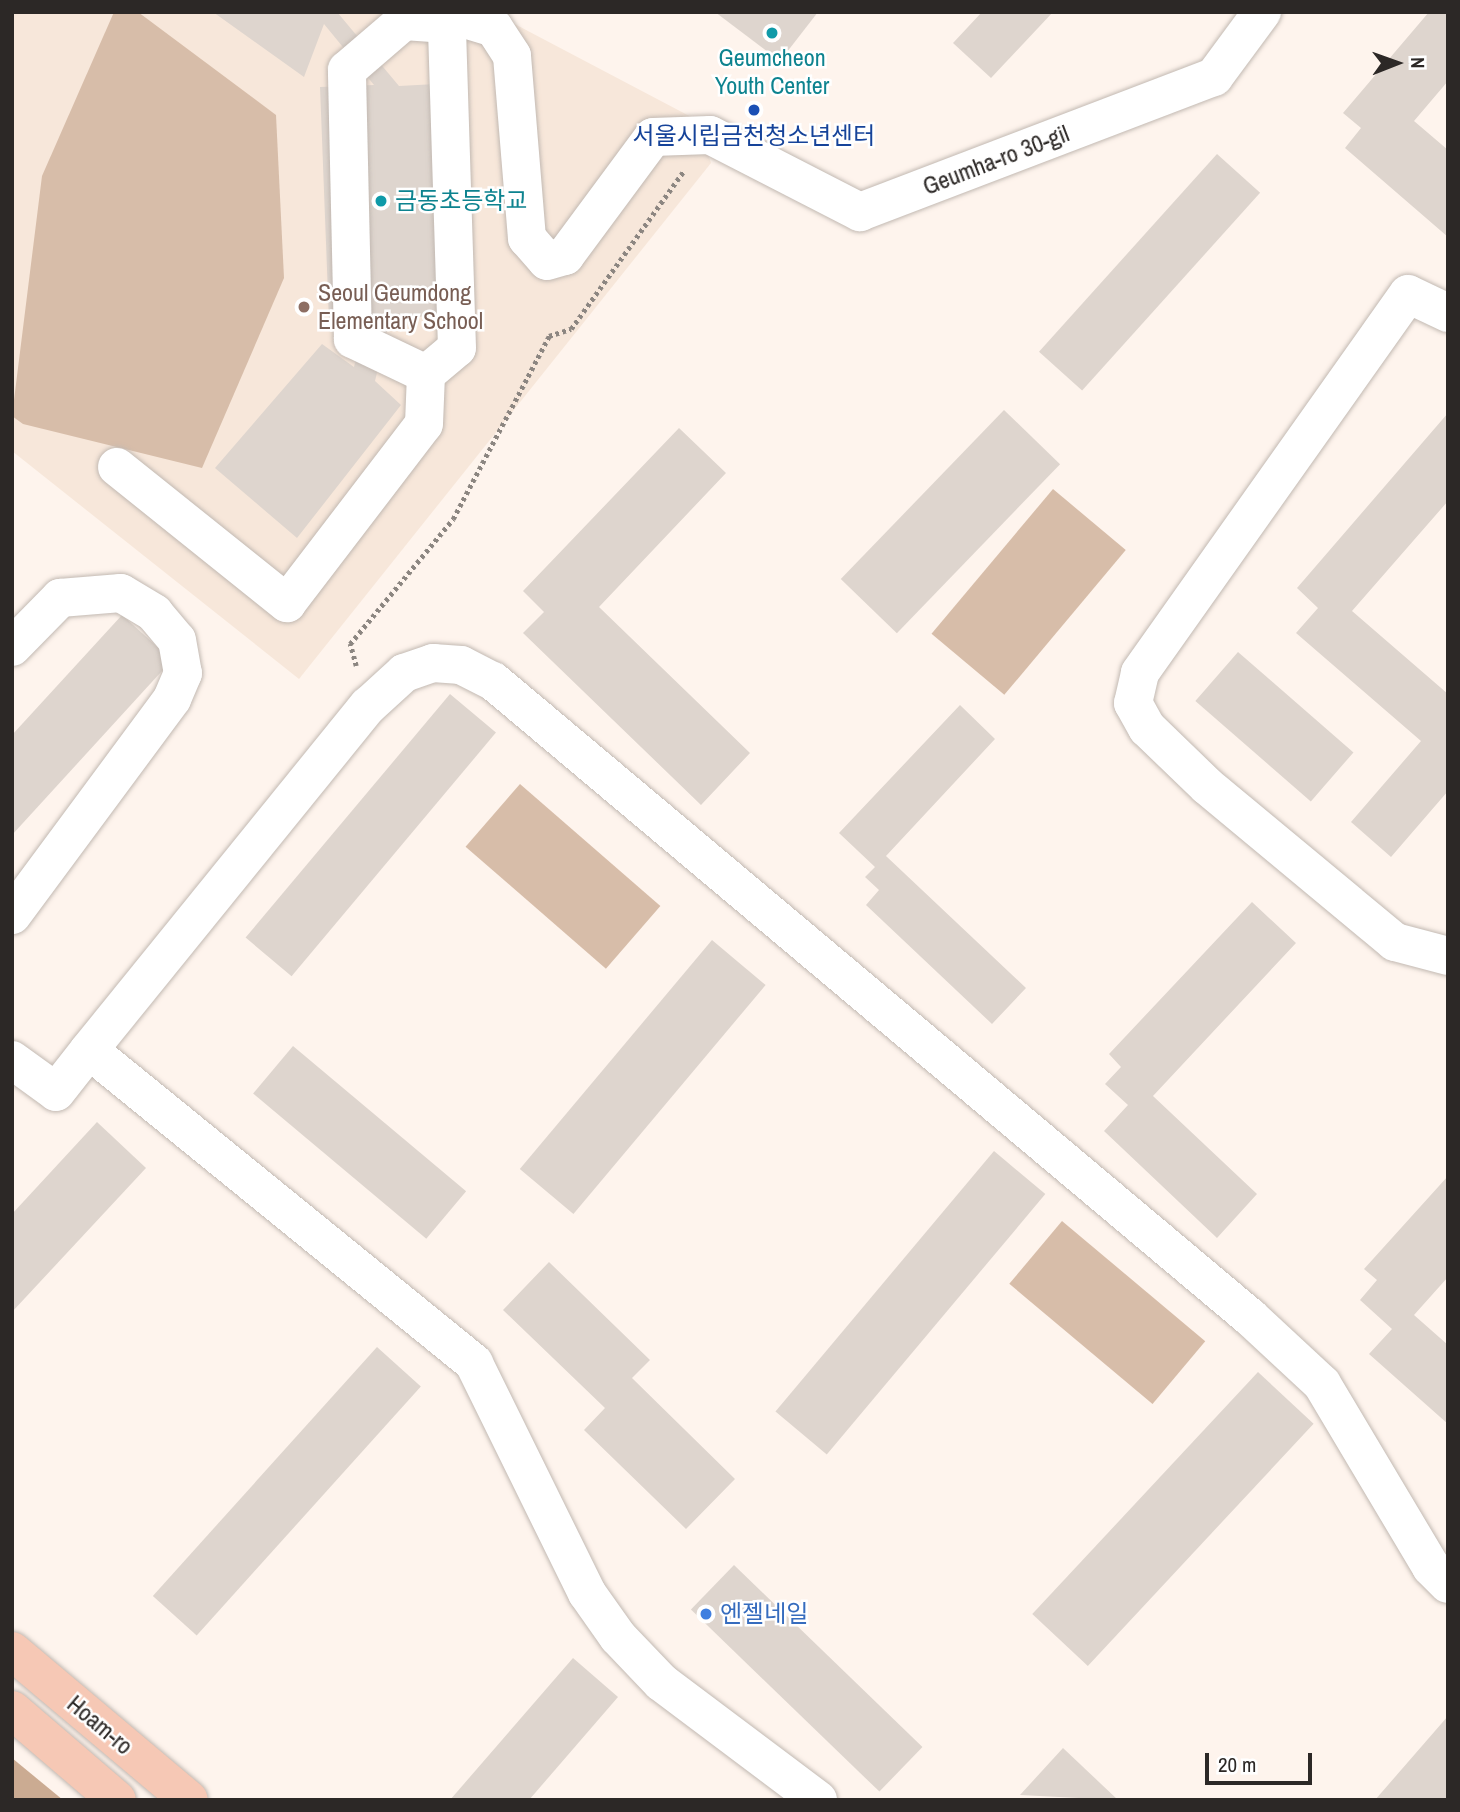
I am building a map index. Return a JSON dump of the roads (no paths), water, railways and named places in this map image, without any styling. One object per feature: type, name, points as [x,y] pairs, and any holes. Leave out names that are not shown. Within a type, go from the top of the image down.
[{"type":"main road","name":"Hoam-ro","points":[[12,1651],[188,1800]]},
{"type":"main road","name":"Hoam-ro","points":[[12,1710],[117,1800]]},
{"type":"street","name":"Geumha-ro 30-gil","points":[[447,24],[465,19],[494,28],[512,56],[527,238],[547,261],[565,256],[653,136],[710,135],[859,212],[1214,77],[1262,12]]},
{"type":"street","points":[[117,467],[287,603],[424,424],[426,373],[457,348],[447,24],[404,21],[347,70],[353,339],[426,373]]},
{"type":"street","points":[[1448,313],[1408,294],[1140,673],[1133,703],[1147,729],[1208,786],[1395,942],[1448,956]]},
{"type":"street","points":[[12,647],[60,598],[121,593],[154,613],[177,640],[183,673],[172,699],[12,915]]},
{"type":"street","points":[[12,1059],[56,1092],[368,706],[404,673],[433,663],[461,665],[493,681],[1322,1384],[1431,1567],[1448,1584]]},
{"type":"street","points":[[89,1049],[474,1363],[587,1592],[618,1637],[661,1682],[818,1800]]},
{"type":"place","name":"Geumcheon Youth Center","points":[[772,33]]},
{"type":"place","name":"서울시립금천청소년센터","points":[[754,110]]},
{"type":"place","name":"금동초등학교","points":[[381,201]]},
{"type":"place","name":"Seoul Geumdong Elementary School","points":[[304,307]]},
{"type":"place","name":"엔젤네일","points":[[706,1614]]}]
